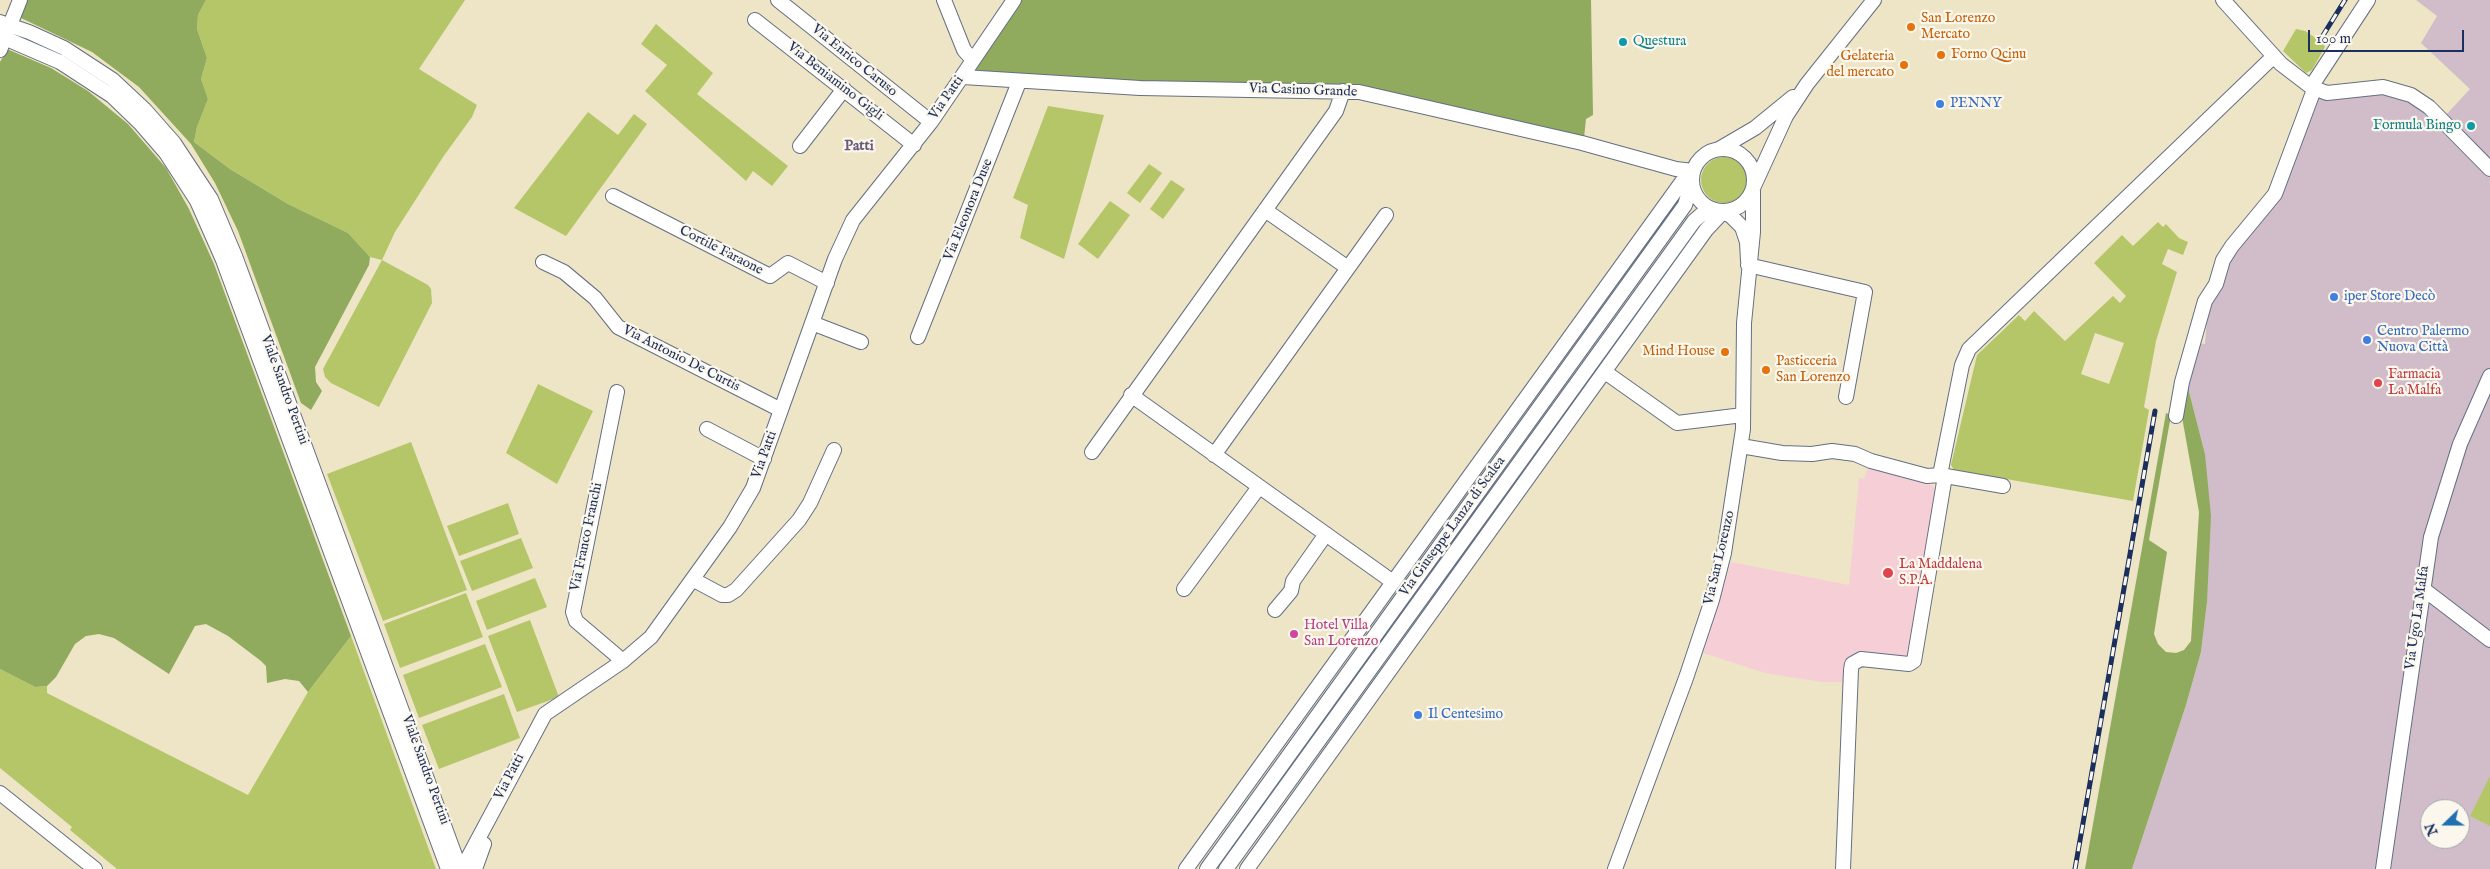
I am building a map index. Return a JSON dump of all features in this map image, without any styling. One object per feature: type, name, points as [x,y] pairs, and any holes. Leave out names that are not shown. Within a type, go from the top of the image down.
[{"type":"street","points":[[3,34],[20,0]]},
{"type":"street","name":"Via Enrico Caruso","points":[[778,0],[931,122]]},
{"type":"street","points":[[944,0],[964,50],[972,59]]},
{"type":"street","name":"Via Patti","points":[[461,869],[545,714],[624,661],[652,637],[730,527],[753,488],[827,282],[852,220],[931,122],[963,78],[972,59],[1014,0]]},
{"type":"street","name":"Via San Lorenzo","points":[[1748,263],[1753,232],[1753,189],[1781,124],[1807,84],[1874,0]]},
{"type":"street","points":[[2223,0],[2274,56],[2313,91],[2327,93],[2383,88],[2411,95],[2429,107],[2490,169]]},
{"type":"street","points":[[2176,416],[2182,382],[2205,301],[2216,284],[2223,260],[2232,246],[2275,194],[2313,91],[2368,0]]},
{"type":"street","name":"Via Beniamino Gigli","points":[[755,20],[914,145]]},
{"type":"street","name":"Viale Sandro Pertini","points":[[3,34],[64,48],[95,67],[128,93],[174,143],[211,199],[238,266],[447,850]]},
{"type":"street","points":[[1843,869],[1852,664],[1861,659],[1909,664],[1914,661],[1962,366],[1973,343],[2274,56]]},
{"type":"street","name":"Via Casino Grande","points":[[963,78],[1140,88],[1359,92],[1582,143],[1691,175]]},
{"type":"street","name":"Via Eleonora Duse","points":[[918,337],[1019,82]]},
{"type":"street","name":"Via San Lorenzo","points":[[1716,150],[1755,128],[1807,84]]},
{"type":"street","points":[[800,146],[844,90]]},
{"type":"street","points":[[1092,452],[1336,111],[1343,91]]},
{"type":"street","points":[[1728,149],[1744,156],[1753,170],[1753,189],[1739,208],[1720,212],[1700,200],[1694,192],[1691,175],[1701,158],[1716,150],[1728,149]]},
{"type":"street","name":"Via Giuseppe Lanza di Scalea","points":[[1186,869],[1691,175]]},
{"type":"street","name":"Via Giuseppe Lanza di Scalea","points":[[1207,869],[1685,205],[1691,175]]},
{"type":"street","name":"Cortile Faraone","points":[[613,196],[770,276],[788,263],[827,282]]},
{"type":"street","points":[[1265,210],[1348,268]]},
{"type":"street","name":"Via Giuseppe Lanza di Scalea","points":[[1226,869],[1694,221],[1706,212],[1720,212]]},
{"type":"street","name":"Via San Lorenzo","points":[[1615,869],[1675,707],[1716,584],[1741,446],[1748,242],[1742,227],[1735,218],[1720,212]]},
{"type":"street","name":"Via Giuseppe Lanza di Scalea","points":[[1246,869],[1720,212]]},
{"type":"street","points":[[1214,455],[1386,215]]},
{"type":"street","name":"Via Antonio De Curtis","points":[[543,262],[564,272],[595,298],[618,327],[781,410]]},
{"type":"street","points":[[1748,263],[1865,292],[1846,397]]},
{"type":"street","points":[[812,323],[861,342]]},
{"type":"street","points":[[1605,372],[1677,422],[1743,416]]},
{"type":"street","name":"Via Ugo La Malfa","points":[[2383,869],[2431,536],[2473,411],[2490,376]]},
{"type":"street","name":"Via Franco Franchi","points":[[617,392],[572,612],[576,621],[624,661]]},
{"type":"street","points":[[1131,396],[1393,582]]},
{"type":"street","points":[[707,429],[764,459]]},
{"type":"street","points":[[1741,446],[1782,453],[1812,454],[1832,451],[1855,454],[1871,461],[1927,476],[1943,476],[2003,486]]},
{"type":"street","points":[[694,580],[722,595],[728,595],[736,590],[799,520],[810,503],[834,450]]},
{"type":"street","points":[[1184,589],[1259,487]]},
{"type":"street","points":[[1274,610],[1291,591],[1293,581],[1326,534]]},
{"type":"street","points":[[2422,588],[2490,640]]},
{"type":"street","points":[[475,869],[516,767]]},
{"type":"street","points":[[2,798],[95,869]]},
{"type":"street","name":"Via Giuseppe Lanza di Scalea","points":[[1246,869],[1259,824]]},
{"type":"street","name":"Via Giuseppe Lanza di Scalea","points":[[1196,869],[1206,842]]},
{"type":"street","points":[[447,850],[448,869]]},
{"type":"street","points":[[447,850],[461,869]]},
{"type":"shaded area","points":[[2416,0],[2490,0],[2490,869],[2132,869],[2186,705],[2201,652],[2207,602],[2205,454],[2186,380],[2197,343],[2205,344],[2208,306],[2230,256],[2278,195],[2318,88],[2375,86],[2444,117],[2470,89],[2421,43],[2437,16]]},
{"type":"shaded area","name":"La Maddalena S.P.A.","points":[[1868,466],[1931,485],[1938,491],[1911,657],[1907,659],[1860,654],[1845,682],[1821,682],[1765,673],[1703,653],[1731,562],[1849,585],[1859,478],[1864,479]]},
{"type":"green space","points":[[26,0],[206,0],[198,15],[197,29],[207,58],[201,79],[208,99],[197,127],[194,142],[230,169],[288,204],[348,233],[370,257],[369,265],[315,367],[316,382],[322,391],[311,410],[301,403],[238,231],[215,183],[191,144],[139,87],[92,52],[19,17]]},
{"type":"green space","points":[[206,0],[465,0],[419,69],[477,105],[472,117],[443,157],[395,232],[382,260],[370,257],[348,233],[288,204],[230,169],[194,142],[197,127],[208,99],[201,79],[207,58],[197,29],[198,15]]},
{"type":"green space","points":[[1021,0],[1591,0],[1593,115],[1586,119],[1584,138],[1415,100],[1217,84],[1024,78],[970,74]]},
{"type":"green space","points":[[656,24],[713,73],[697,94],[788,166],[772,186],[753,171],[746,181],[645,91],[667,65],[641,44]]},
{"type":"green space","points":[[2296,29],[2305,31],[2322,42],[2325,47],[2312,70],[2306,73],[2283,51]]},
{"type":"green space","points":[[7,49],[51,68],[88,91],[128,124],[166,168],[189,209],[214,264],[351,636],[308,692],[299,681],[285,679],[267,683],[266,666],[261,661],[228,636],[206,624],[195,626],[169,674],[114,638],[99,634],[86,636],[75,644],[56,677],[47,686],[35,687],[0,669],[0,62]]},
{"type":"green space","points":[[1048,106],[1104,115],[1064,259],[1020,238],[1028,205],[1013,198]]},
{"type":"green space","points":[[588,112],[618,135],[634,114],[647,124],[566,236],[514,208]]},
{"type":"green space","points":[[1719,157],[1729,157],[1743,167],[1747,180],[1743,193],[1737,199],[1729,203],[1719,203],[1705,193],[1701,185],[1701,175],[1711,161]]},
{"type":"green space","points":[[1149,164],[1162,173],[1140,203],[1127,193]]},
{"type":"green space","points":[[1171,180],[1185,189],[1163,219],[1150,209]]},
{"type":"green space","points":[[1110,201],[1130,215],[1098,259],[1078,244]]},
{"type":"green space","points":[[2158,222],[2163,227],[2166,224],[2179,238],[2188,242],[2183,255],[2168,249],[2162,264],[2177,272],[2156,341],[2144,407],[2149,410],[2133,501],[1954,470],[1951,465],[1977,355],[2019,315],[2025,321],[2034,311],[2065,341],[2113,296],[2120,303],[2126,296],[2094,263],[2122,235],[2133,246]],"holes":[[[2095,333],[2124,343],[2109,384],[2081,374]]]},
{"type":"green space","points":[[382,260],[428,285],[431,289],[432,303],[379,407],[331,383],[325,377],[323,369]]},
{"type":"green space","points":[[2186,380],[2205,454],[2211,516],[2207,602],[2201,652],[2186,705],[2132,869],[2085,869],[2166,413],[2171,415],[2149,540],[2167,552],[2154,634],[2158,644],[2166,652],[2176,653],[2184,650],[2191,641],[2199,512],[2182,417]]},
{"type":"green space","points":[[538,384],[593,411],[557,484],[506,453]]},
{"type":"green space","points":[[411,442],[467,590],[383,621],[327,474]]},
{"type":"green space","points":[[508,503],[519,534],[459,556],[447,526]]},
{"type":"green space","points":[[521,538],[533,568],[472,591],[460,561]]},
{"type":"green space","points":[[535,578],[547,607],[487,630],[476,601]]},
{"type":"green space","points":[[466,593],[483,637],[400,668],[384,624]]},
{"type":"green space","points":[[530,620],[559,697],[517,712],[488,636]]},
{"type":"green space","points":[[351,636],[436,869],[117,869],[70,830],[72,827],[0,768],[0,669],[35,687],[47,686],[47,693],[248,795],[308,692]]},
{"type":"green space","points":[[485,644],[502,687],[419,718],[403,675]]},
{"type":"green space","points":[[504,694],[520,738],[439,769],[422,725]]},
{"type":"green space","points":[[2490,776],[2490,826],[2470,816]]},
{"type":"railway","points":[[2322,37],[2345,0]]},
{"type":"railway","points":[[2075,869],[2155,411]]},
{"type":"place","name":"San Lorenzo Mercato","points":[[1911,27]]},
{"type":"place","name":"Questura","points":[[1623,42]]},
{"type":"place","name":"Forno Qcinu","points":[[1941,55]]},
{"type":"place","name":"Gelateria del mercato","points":[[1904,65]]},
{"type":"place","name":"PENNY","points":[[1940,104]]},
{"type":"place","name":"Formula Bingo","points":[[2471,126]]},
{"type":"place","name":"iper Store Decò","points":[[2334,297]]},
{"type":"place","name":"Centro Palermo Nuova Città","points":[[2367,340]]},
{"type":"place","name":"Mind House","points":[[1725,352]]},
{"type":"place","name":"Pasticceria San Lorenzo","points":[[1766,370]]},
{"type":"place","name":"Farmacia La Malfa","points":[[2378,383]]},
{"type":"place","name":"La Maddalena S.P.A.","points":[[1888,573]]},
{"type":"place","name":"Hotel Villa San Lorenzo","points":[[1294,634]]},
{"type":"place","name":"Il Centesimo","points":[[1418,715]]},
{"type":"district","name":"Patti","points":[[859,147]]}]
